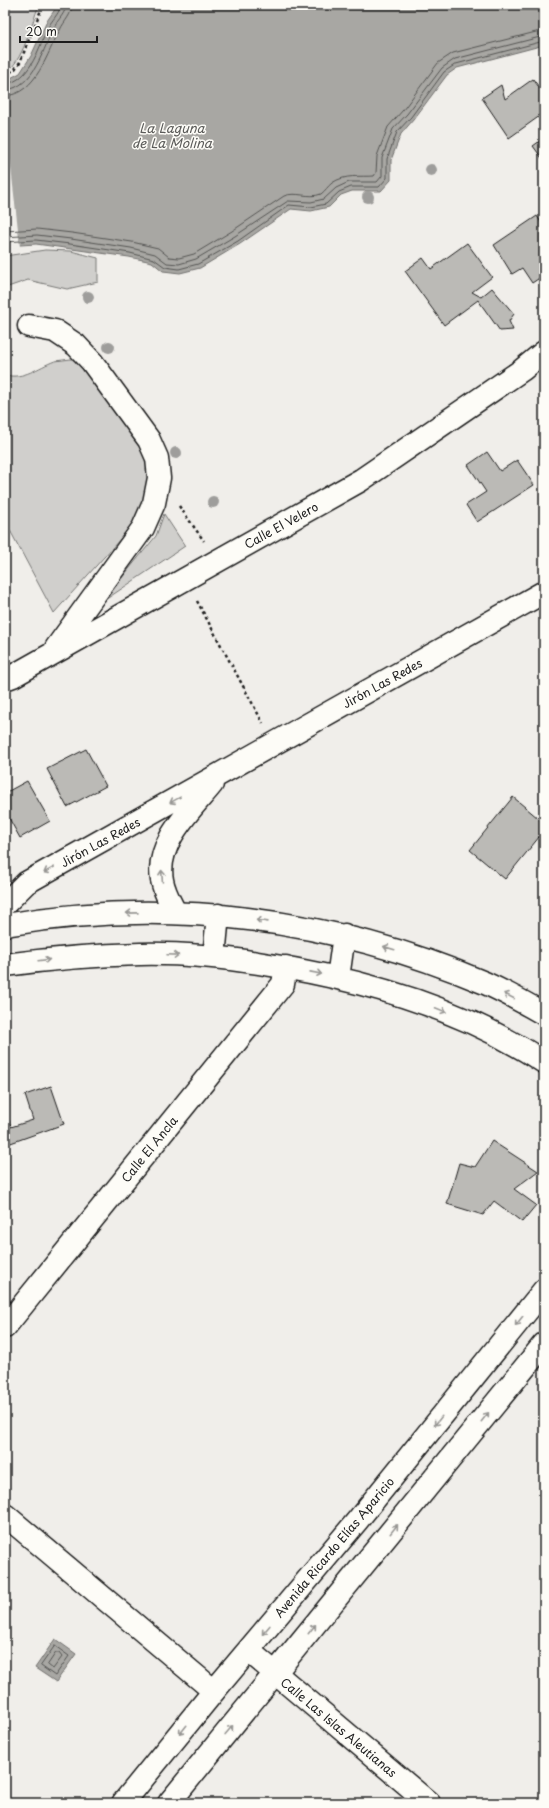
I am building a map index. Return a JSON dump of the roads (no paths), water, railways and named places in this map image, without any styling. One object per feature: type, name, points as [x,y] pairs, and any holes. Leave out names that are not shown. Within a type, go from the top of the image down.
[{"type":"street","points":[[29,326],[55,331],[76,345],[92,362],[148,440],[157,458],[159,478],[154,503],[143,528],[52,654]]},
{"type":"street","name":"Calle El Velero","points":[[5,679],[13,676],[361,480],[516,374],[544,352]]},
{"type":"street","name":"Jirón Las Redes","points":[[5,904],[26,883],[544,592]]},
{"type":"street","name":"Jirón Las Redes","points":[[175,912],[166,894],[162,879],[162,862],[169,841],[179,825],[221,774]]},
{"type":"street","points":[[5,925],[39,919],[89,914],[175,912],[218,915],[282,924],[344,935],[413,955],[486,984],[544,1014]]},
{"type":"street","points":[[214,957],[218,915]]},
{"type":"street","points":[[338,978],[344,935]]},
{"type":"street","points":[[5,965],[66,958],[142,954],[214,957],[286,967],[338,978],[408,997],[467,1020],[525,1049],[544,1062]]},
{"type":"street","name":"Calle El Ancla","points":[[5,1327],[283,984],[286,967]]},
{"type":"street","name":"Avenida Ricardo Elías Aparicio","points":[[123,1803],[214,1691],[362,1515],[544,1290]]},
{"type":"street","points":[[169,1803],[544,1344]]},
{"type":"street","points":[[5,1515],[214,1691]]},
{"type":"street","name":"Calle Las Islas Aleutianas","points":[[249,1651],[429,1803]]},
{"type":"water","name":"La Laguna de La Molina","points":[[58,5],[544,5],[544,45],[457,68],[447,75],[401,134],[391,160],[391,180],[381,191],[352,191],[341,195],[329,207],[311,211],[291,209],[240,244],[200,268],[180,273],[163,271],[152,262],[129,257],[36,244],[5,246],[5,81],[20,73],[31,56],[47,21]]},
{"type":"water","points":[[55,1639],[76,1654],[56,1682],[35,1668]]}]
